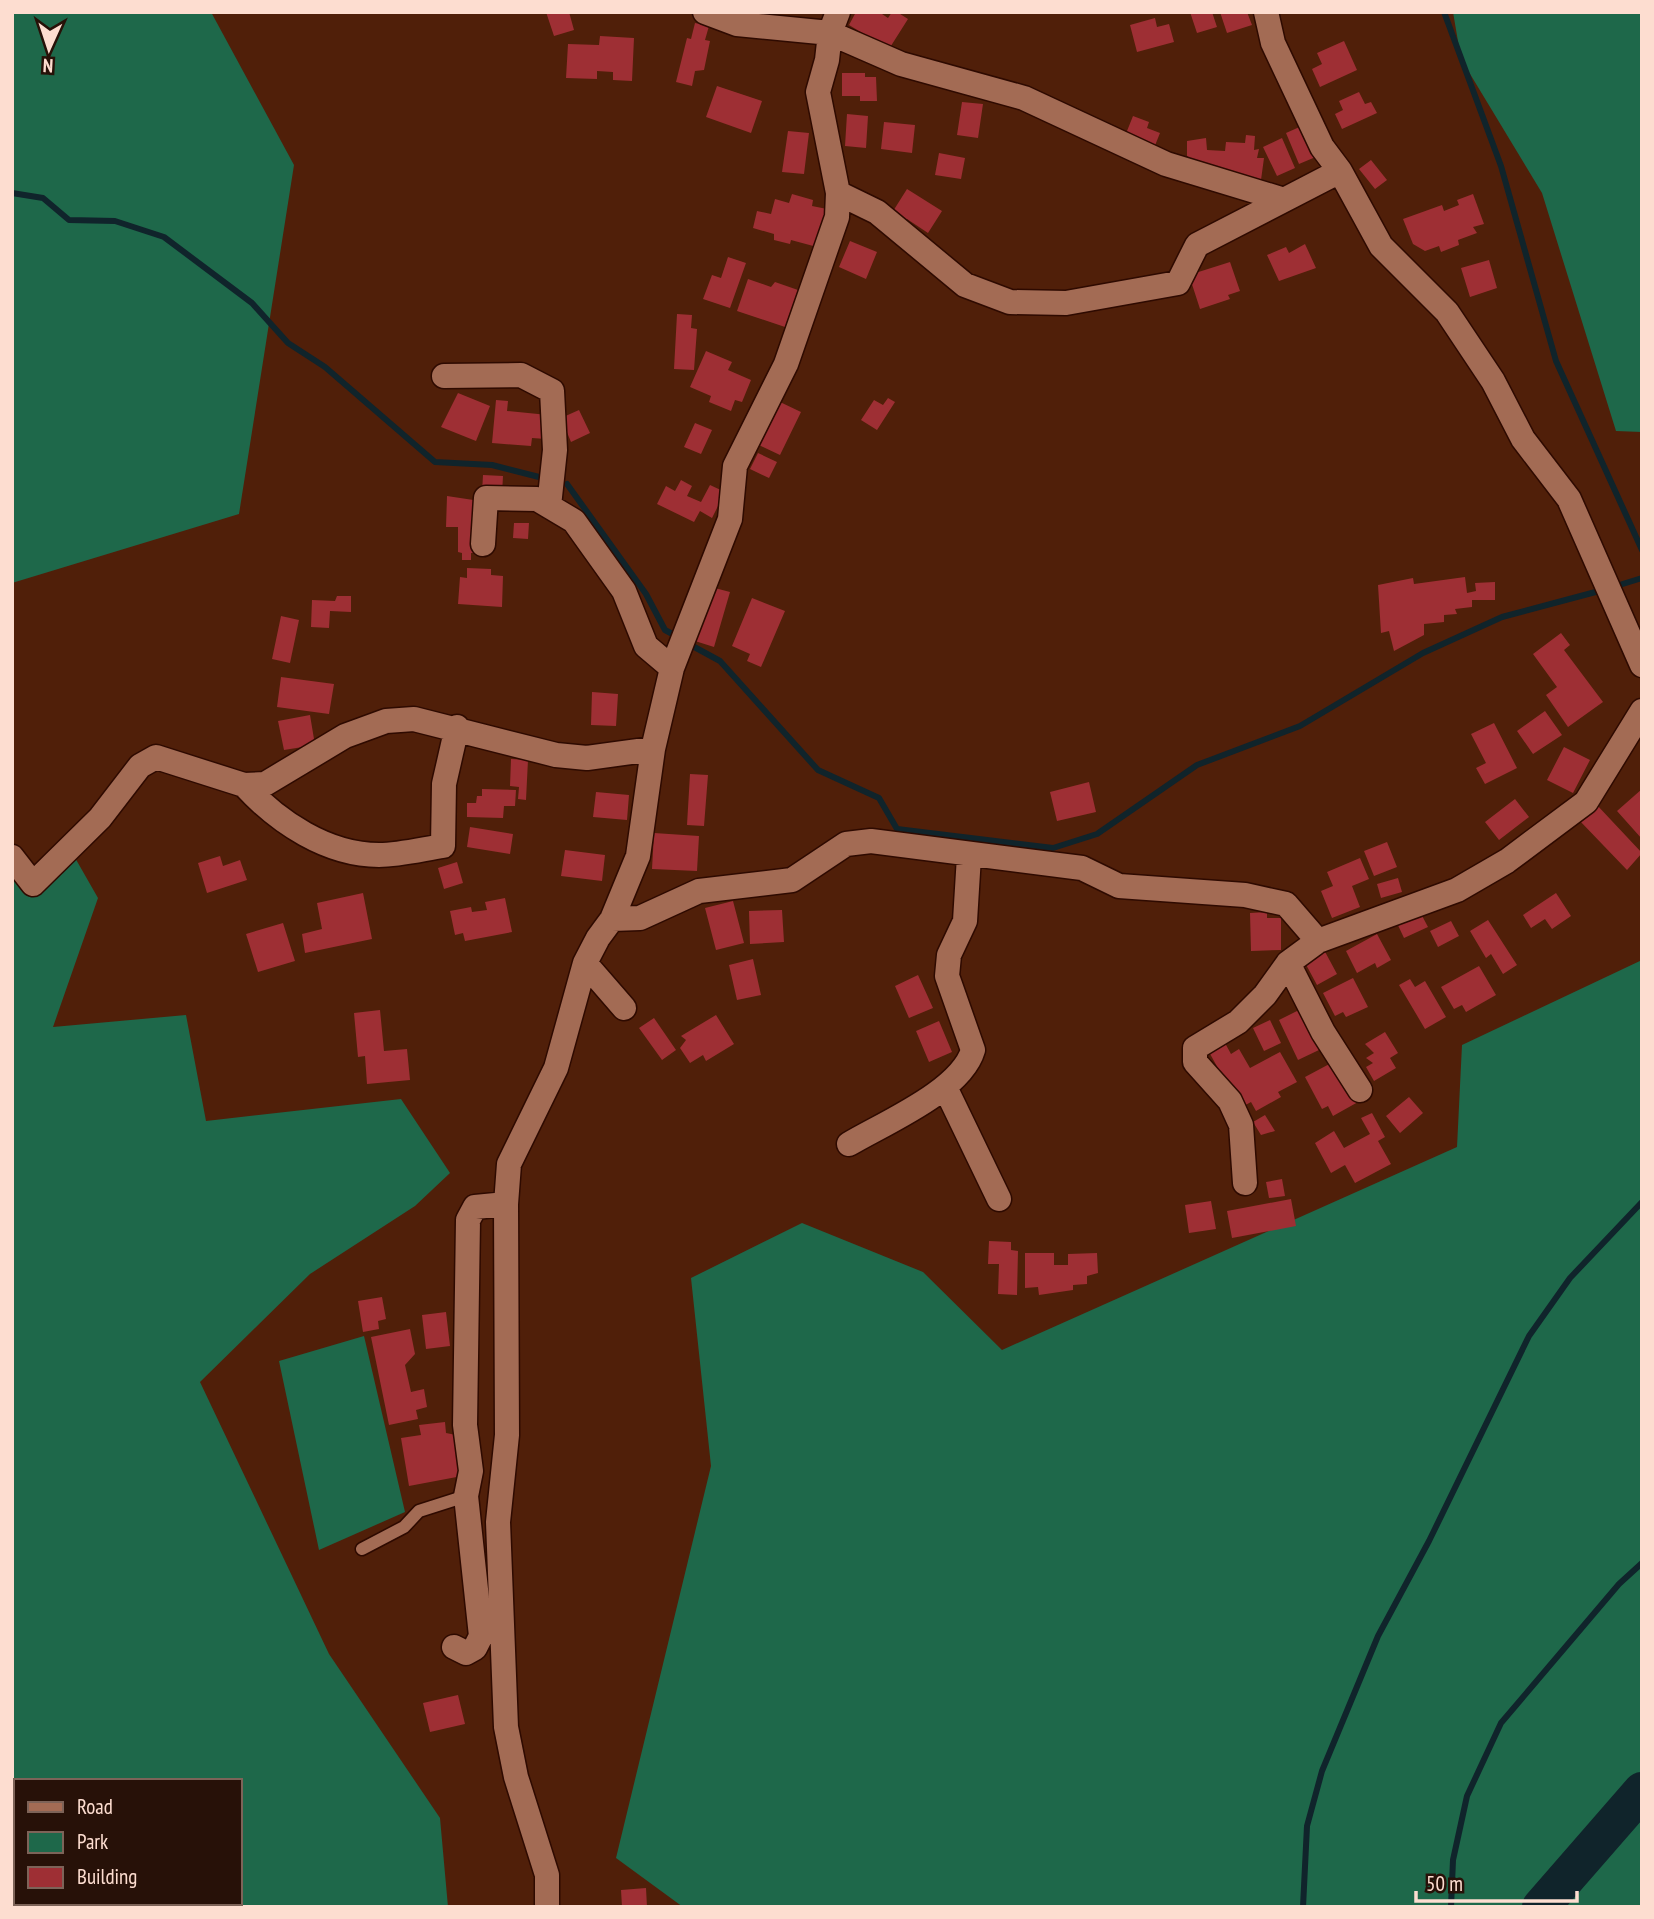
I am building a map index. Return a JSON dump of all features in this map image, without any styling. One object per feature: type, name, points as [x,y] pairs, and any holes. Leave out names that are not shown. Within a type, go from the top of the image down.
[{"type":"street","points":[[705,12],[737,24],[834,23],[901,64],[1024,98],[1173,167],[1281,199]]},
{"type":"street","points":[[1266,12],[1273,43],[1322,147],[1340,171],[1381,246],[1447,312],[1493,381],[1523,439],[1569,499],[1642,665]]},
{"type":"street","points":[[547,1907],[547,1875],[516,1777],[506,1727],[498,1522],[507,1435],[506,1204],[509,1164],[556,1068],[584,963],[612,919],[638,856],[653,748],[672,668],[730,519],[735,466],[786,364],[823,265],[837,217],[838,194],[818,92],[834,23]]},
{"type":"street","points":[[838,194],[877,212],[965,285],[1010,302],[1066,303],[1178,283],[1197,245],[1281,199],[1340,171]]},
{"type":"street","points":[[443,376],[521,375],[552,391],[555,450],[549,506]]},
{"type":"street","points":[[483,544],[486,498],[537,499],[574,521],[624,591],[646,646],[672,668]]},
{"type":"street","points":[[1245,1184],[1241,1125],[1230,1101],[1195,1062],[1195,1048],[1238,1022],[1265,995],[1288,963],[1318,941],[1457,890],[1507,861],[1586,802],[1614,761],[1642,711]]},
{"type":"street","points":[[12,857],[33,884],[100,818],[140,766],[156,757],[244,785],[265,784],[345,736],[386,721],[414,719],[457,727],[556,755],[587,758],[653,748]]},
{"type":"street","points":[[244,785],[290,827],[331,845],[378,855],[443,846],[444,784],[457,727]]},
{"type":"street","points":[[612,919],[640,918],[699,891],[792,880],[846,844],[871,841],[968,856],[1082,868],[1119,886],[1245,895],[1286,904],[1318,941]]},
{"type":"street","points":[[849,1144],[946,1087],[970,1060],[973,1050],[947,976],[949,955],[965,921],[968,856]]},
{"type":"street","points":[[584,963],[624,1008]]},
{"type":"street","points":[[1288,963],[1324,1032],[1360,1090]]},
{"type":"street","points":[[946,1087],[999,1199]]},
{"type":"street","points":[[454,1647],[466,1653],[475,1648],[481,1636],[466,1496],[471,1471],[466,1426],[468,1220],[475,1207],[506,1204]]},
{"type":"lane","points":[[362,1549],[404,1527],[419,1511],[466,1496]]},
{"type":"green space","points":[[12,12],[211,12],[294,165],[239,514],[12,583]]},
{"type":"green space","points":[[1453,12],[1642,12],[1642,432],[1616,431],[1542,193],[1461,59]]},
{"type":"green space","points":[[74,856],[98,898],[53,1027],[186,1015],[206,1121],[401,1099],[450,1173],[415,1206],[310,1274],[200,1382],[329,1654],[440,1818],[448,1907],[12,1907],[12,869]]},
{"type":"green space","points":[[1642,960],[1642,1907],[683,1907],[616,1858],[711,1466],[691,1278],[802,1223],[923,1272],[1002,1350],[1457,1147],[1462,1045]]},
{"type":"green space","points":[[364,1336],[405,1512],[319,1550],[279,1361]]},
{"type":"building","points":[[546,12],[569,12],[574,30],[554,36]]},
{"type":"building","points":[[856,12],[879,12],[888,18],[892,12],[897,12],[908,19],[889,49],[849,25]]},
{"type":"building","points":[[1190,12],[1212,12],[1217,27],[1197,33]]},
{"type":"building","points":[[1220,12],[1247,12],[1252,25],[1227,33]]},
{"type":"building","points":[[1155,18],[1157,27],[1169,24],[1174,42],[1137,52],[1130,25]]},
{"type":"building","points":[[695,23],[709,26],[705,40],[710,41],[704,70],[695,71],[692,86],[676,82],[687,38],[691,39]]},
{"type":"building","points":[[600,36],[634,38],[632,81],[613,80],[613,72],[597,71],[597,79],[566,78],[568,44],[599,45]]},
{"type":"building","points":[[1344,41],[1357,70],[1320,87],[1312,69],[1322,64],[1317,53]]},
{"type":"building","points":[[842,73],[865,73],[865,77],[876,77],[877,101],[860,101],[860,96],[842,96]]},
{"type":"building","points":[[717,86],[762,101],[751,133],[706,117]]},
{"type":"building","points":[[1359,92],[1365,104],[1371,102],[1377,113],[1342,129],[1335,114],[1343,110],[1339,101]]},
{"type":"building","points":[[962,102],[983,104],[978,138],[957,135]]},
{"type":"building","points":[[847,114],[868,116],[866,148],[845,146]]},
{"type":"building","points":[[1133,116],[1149,122],[1147,128],[1160,133],[1154,148],[1125,136]]},
{"type":"building","points":[[884,122],[915,125],[912,153],[881,149]]},
{"type":"building","points":[[1304,125],[1318,156],[1299,164],[1286,133]]},
{"type":"building","points":[[788,131],[809,133],[804,174],[782,172]]},
{"type":"building","points":[[1246,135],[1255,136],[1254,150],[1259,149],[1257,158],[1264,158],[1261,180],[1235,180],[1238,173],[1210,170],[1187,156],[1187,141],[1206,138],[1207,150],[1225,151],[1226,142],[1245,143]]},
{"type":"building","points":[[1282,138],[1295,168],[1277,176],[1263,147]]},
{"type":"building","points":[[939,153],[965,158],[961,179],[935,175]]},
{"type":"building","points":[[1371,160],[1387,180],[1375,189],[1359,169]]},
{"type":"building","points":[[907,189],[942,211],[928,233],[907,219],[904,225],[890,216]]},
{"type":"building","points":[[792,194],[813,200],[812,206],[827,209],[817,247],[791,240],[790,244],[774,240],[774,234],[753,228],[757,211],[771,214],[775,199],[789,203]]},
{"type":"building","points":[[1473,194],[1484,224],[1473,227],[1477,233],[1458,240],[1459,245],[1441,252],[1439,246],[1425,251],[1413,244],[1403,219],[1442,205],[1444,211],[1459,205],[1457,200]]},
{"type":"building","points":[[850,241],[877,252],[866,279],[839,267]]},
{"type":"building","points":[[1305,244],[1316,268],[1279,281],[1267,255],[1286,247],[1289,253]]},
{"type":"building","points":[[728,257],[746,263],[730,308],[703,299],[712,275],[721,278]]},
{"type":"building","points":[[1489,260],[1497,288],[1470,297],[1461,268]]},
{"type":"building","points":[[1230,262],[1240,291],[1228,295],[1230,299],[1200,309],[1189,275]]},
{"type":"building","points":[[748,279],[771,287],[775,282],[798,290],[785,327],[737,311]]},
{"type":"building","points":[[677,314],[692,315],[691,328],[697,329],[694,370],[674,369]]},
{"type":"building","points":[[706,351],[732,362],[728,370],[751,380],[742,402],[735,400],[731,411],[709,402],[711,396],[690,387]]},
{"type":"building","points":[[458,393],[490,406],[476,441],[441,427]]},
{"type":"building","points":[[888,398],[895,402],[877,430],[861,420],[874,400],[883,405]]},
{"type":"building","points":[[496,400],[508,401],[507,411],[548,415],[546,439],[532,438],[531,446],[492,443]]},
{"type":"building","points":[[780,402],[801,412],[780,455],[759,445]]},
{"type":"building","points":[[579,410],[590,433],[571,442],[561,418]]},
{"type":"building","points":[[695,423],[712,430],[701,454],[684,447]]},
{"type":"building","points":[[758,453],[777,462],[769,478],[750,469]]},
{"type":"building","points":[[483,475],[503,476],[502,494],[482,493]]},
{"type":"building","points":[[681,480],[692,486],[687,496],[701,502],[710,485],[725,492],[712,518],[700,511],[694,522],[657,504],[666,486],[675,491]]},
{"type":"building","points":[[447,496],[480,501],[478,553],[471,553],[471,560],[462,560],[462,553],[458,552],[458,527],[446,527]]},
{"type":"building","points":[[514,523],[529,523],[528,539],[513,538]]},
{"type":"building","points":[[467,568],[491,569],[491,575],[503,576],[502,607],[458,604],[460,577],[467,578]]},
{"type":"building","points":[[1465,577],[1467,593],[1476,591],[1475,583],[1495,582],[1495,600],[1472,600],[1472,607],[1455,609],[1457,614],[1444,615],[1444,622],[1424,624],[1424,635],[1394,651],[1389,631],[1381,633],[1378,585],[1413,578],[1414,584]]},
{"type":"building","points":[[711,587],[730,592],[714,647],[695,641]]},
{"type":"building","points":[[337,596],[351,596],[351,612],[330,611],[329,628],[311,627],[312,600],[335,601]]},
{"type":"building","points":[[752,598],[785,611],[761,667],[747,661],[750,654],[732,646]]},
{"type":"building","points":[[281,616],[299,620],[290,663],[272,659]]},
{"type":"building","points":[[1561,633],[1570,645],[1564,650],[1603,702],[1568,727],[1546,695],[1557,687],[1533,654]]},
{"type":"building","points":[[281,677],[334,684],[329,714],[277,707]]},
{"type":"building","points":[[592,692],[618,694],[616,726],[591,725]]},
{"type":"building","points":[[1545,711],[1562,735],[1533,754],[1517,731]]},
{"type":"building","points":[[310,715],[315,745],[284,750],[278,721]]},
{"type":"building","points":[[1494,723],[1517,768],[1485,784],[1476,768],[1486,763],[1471,734]]},
{"type":"building","points":[[1564,747],[1590,760],[1573,793],[1547,780]]},
{"type":"building","points":[[511,759],[528,760],[526,800],[518,799],[519,787],[510,786]]},
{"type":"building","points":[[690,774],[708,775],[704,826],[687,825]]},
{"type":"building","points":[[1089,782],[1096,812],[1057,821],[1050,792]]},
{"type":"building","points":[[482,789],[516,790],[515,806],[504,806],[503,818],[467,817],[467,803],[476,803],[477,796],[482,796]]},
{"type":"building","points":[[1642,789],[1642,839],[1617,811]]},
{"type":"building","points":[[596,792],[629,795],[627,820],[593,817]]},
{"type":"building","points":[[1515,799],[1529,817],[1499,840],[1485,822]]},
{"type":"building","points":[[1596,804],[1642,853],[1627,870],[1579,820]]},
{"type":"building","points":[[470,827],[513,834],[510,854],[467,847]]},
{"type":"building","points":[[654,833],[699,836],[697,871],[652,869]]},
{"type":"building","points":[[1387,842],[1397,867],[1374,876],[1364,851]]},
{"type":"building","points":[[565,850],[605,855],[602,881],[561,876]]},
{"type":"building","points":[[220,856],[223,866],[240,860],[247,880],[207,893],[198,863]]},
{"type":"building","points":[[1360,858],[1369,879],[1352,886],[1360,907],[1332,918],[1321,891],[1333,886],[1327,872]]},
{"type":"building","points":[[457,862],[463,883],[444,889],[438,868]]},
{"type":"building","points":[[1398,878],[1402,892],[1381,898],[1377,884]]},
{"type":"building","points":[[363,893],[372,939],[305,953],[302,934],[322,929],[317,903]]},
{"type":"building","points":[[1556,893],[1571,916],[1552,929],[1545,919],[1531,928],[1523,915]]},
{"type":"building","points":[[505,898],[512,932],[465,941],[463,933],[455,935],[450,911],[471,907],[472,912],[487,910],[485,902]]},
{"type":"building","points":[[733,901],[744,943],[716,950],[705,908]]},
{"type":"building","points":[[782,910],[784,942],[750,944],[749,911]]},
{"type":"building","points":[[1419,910],[1428,927],[1404,938],[1396,921]]},
{"type":"building","points":[[1267,912],[1267,918],[1281,918],[1281,950],[1251,951],[1250,913]]},
{"type":"building","points":[[1488,920],[1517,965],[1503,974],[1491,954],[1486,958],[1470,931]]},
{"type":"building","points":[[1451,921],[1459,936],[1438,947],[1430,931]]},
{"type":"building","points":[[283,923],[295,961],[258,972],[246,934]]},
{"type":"building","points":[[1377,934],[1391,960],[1377,968],[1375,963],[1357,973],[1346,951]]},
{"type":"building","points":[[1323,948],[1337,974],[1317,985],[1303,959]]},
{"type":"building","points":[[753,959],[761,995],[737,1000],[729,965]]},
{"type":"building","points":[[1479,966],[1496,995],[1466,1012],[1462,1005],[1454,1009],[1441,987]]},
{"type":"building","points":[[918,975],[933,1008],[909,1018],[895,986]]},
{"type":"building","points":[[1353,978],[1368,1007],[1346,1017],[1343,1012],[1335,1016],[1323,993]]},
{"type":"building","points":[[1410,979],[1415,987],[1425,981],[1446,1017],[1425,1029],[1399,985]]},
{"type":"building","points":[[1307,1006],[1311,1035],[1319,1050],[1298,1060],[1279,1020]]},
{"type":"building","points":[[380,1010],[384,1051],[407,1049],[410,1080],[367,1084],[365,1056],[358,1057],[354,1013]]},
{"type":"building","points":[[716,1015],[734,1044],[706,1061],[703,1055],[690,1063],[680,1048],[686,1040],[681,1036]]},
{"type":"building","points":[[654,1018],[676,1050],[662,1060],[639,1028]]},
{"type":"building","points":[[1270,1020],[1281,1043],[1264,1051],[1253,1028]]},
{"type":"building","points":[[939,1021],[952,1052],[929,1062],[916,1031]]},
{"type":"building","points":[[1385,1032],[1398,1053],[1390,1058],[1396,1068],[1374,1081],[1366,1067],[1373,1063],[1366,1058],[1374,1053],[1365,1044]]},
{"type":"building","points":[[1225,1043],[1231,1054],[1239,1049],[1250,1068],[1280,1052],[1297,1082],[1278,1092],[1281,1097],[1256,1111],[1251,1102],[1240,1108],[1209,1052]]},
{"type":"building","points":[[1335,1061],[1358,1102],[1333,1116],[1328,1106],[1322,1109],[1305,1077]]},
{"type":"building","points":[[1409,1097],[1423,1113],[1400,1133],[1386,1116]]},
{"type":"building","points":[[1372,1113],[1385,1137],[1378,1141],[1391,1164],[1355,1183],[1345,1165],[1331,1173],[1315,1143],[1334,1131],[1344,1148],[1370,1134],[1361,1118]]},
{"type":"building","points":[[1265,1115],[1275,1131],[1261,1135],[1253,1122]]},
{"type":"building","points":[[1282,1179],[1285,1196],[1269,1198],[1266,1182]]},
{"type":"building","points":[[1291,1199],[1296,1226],[1232,1238],[1227,1211]]},
{"type":"building","points":[[1211,1201],[1216,1229],[1189,1233],[1185,1205]]},
{"type":"building","points":[[989,1241],[1011,1242],[1011,1250],[1018,1251],[1017,1295],[998,1294],[999,1264],[988,1264]]},
{"type":"building","points":[[1025,1253],[1054,1253],[1054,1265],[1068,1265],[1068,1254],[1097,1253],[1098,1273],[1087,1276],[1087,1284],[1073,1285],[1073,1290],[1039,1295],[1038,1287],[1025,1288]]},
{"type":"building","points":[[382,1297],[386,1319],[378,1321],[379,1329],[363,1332],[358,1301]]},
{"type":"building","points":[[446,1312],[450,1346],[426,1349],[422,1315]]},
{"type":"building","points":[[410,1329],[415,1354],[405,1365],[411,1392],[424,1389],[427,1407],[416,1410],[418,1419],[389,1425],[371,1337]]},
{"type":"building","points":[[445,1422],[446,1433],[456,1435],[462,1476],[409,1486],[401,1438],[421,1435],[419,1425]]},
{"type":"building","points":[[458,1695],[465,1724],[430,1732],[423,1703]]},
{"type":"building","points":[[646,1888],[647,1907],[622,1907],[621,1890]]},
{"type":"waterway","points":[[1444,12],[1501,166],[1556,361],[1642,550]]},
{"type":"waterway","points":[[12,193],[43,198],[69,220],[115,221],[164,237],[252,303],[288,343],[325,367],[435,462],[492,465],[543,478]]},
{"type":"waterway","points":[[567,484],[646,594],[665,630],[678,637]]},
{"type":"waterway","points":[[1613,587],[1642,578]]},
{"type":"waterway","points":[[687,643],[720,661],[818,770],[879,798],[897,829],[1053,848],[1097,834],[1197,765],[1300,726],[1423,653],[1502,617],[1603,590]]},
{"type":"waterway","points":[[1303,1907],[1307,1826],[1322,1771],[1378,1636],[1429,1541],[1529,1336],[1570,1278],[1642,1202]]},
{"type":"waterway","points":[[1451,1907],[1453,1860],[1467,1796],[1501,1723],[1619,1584],[1642,1563]]},
{"type":"waterway","points":[[1541,1907],[1642,1791]]}]
